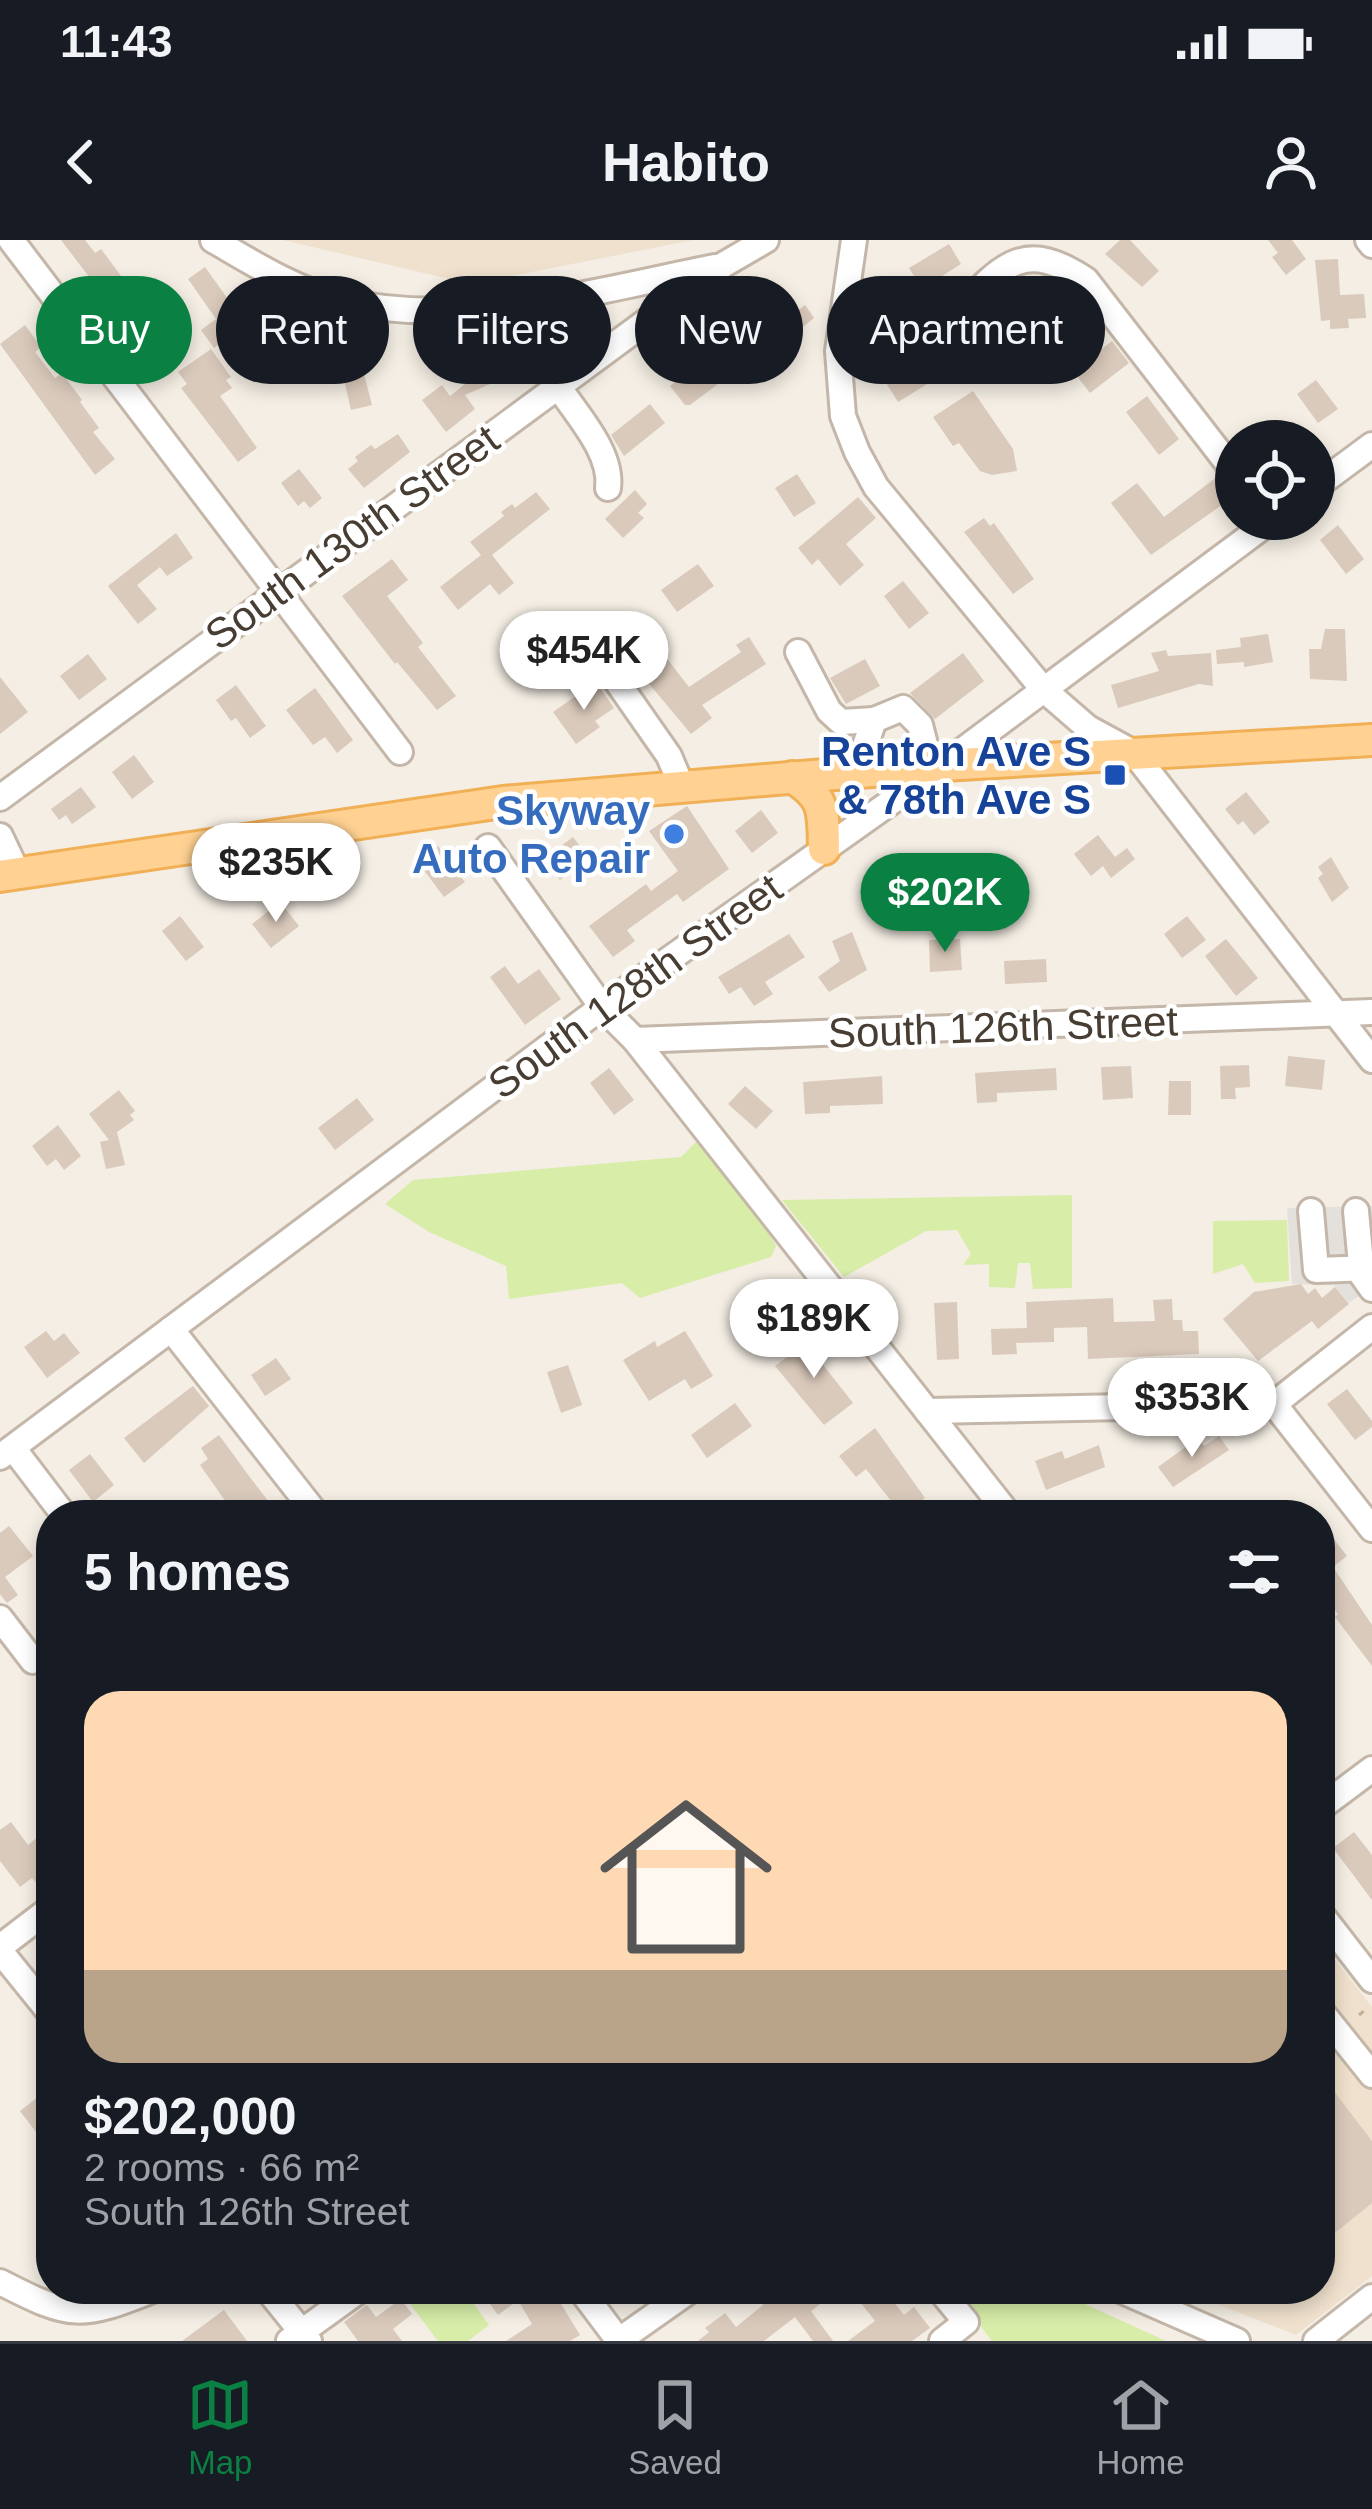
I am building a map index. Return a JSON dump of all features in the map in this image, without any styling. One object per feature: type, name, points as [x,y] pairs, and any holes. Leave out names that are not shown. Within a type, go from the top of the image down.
[{"type":"main road","points":[[9,875],[502,802],[936,765],[1372,740]]},
{"type":"main road","points":[[792,777],[814,791],[822,807],[824,849]]},
{"type":"street","points":[[10,240],[400,752]]},
{"type":"street","points":[[213,240],[289,283],[338,300],[432,310],[555,299],[723,265]]},
{"type":"street","name":"South 130th Street","points":[[0,798],[723,265],[766,240]]},
{"type":"street","points":[[854,240],[838,351],[843,416],[876,487],[1043,689],[1088,728],[1134,753],[1372,1060]]},
{"type":"street","points":[[991,276],[1022,249],[1045,249],[1064,258],[1078,276]]},
{"type":"street","points":[[1105,309],[1215,448]]},
{"type":"street","points":[[558,386],[603,457],[610,476],[608,488]]},
{"type":"street","points":[[1335,472],[1372,445]]},
{"type":"street","name":"South 128th Street","points":[[6,1453],[602,1007],[1244,540]]},
{"type":"street","points":[[798,652],[829,711],[841,722],[874,720],[903,708],[920,725],[936,765]]},
{"type":"street","points":[[630,658],[618,673],[618,683],[669,756],[682,787]]},
{"type":"street","points":[[856,772],[874,720]]},
{"type":"street","points":[[0,836],[9,875]]},
{"type":"street","points":[[488,847],[602,1007],[634,1040],[997,1500]]},
{"type":"street","name":"South 126th Street","points":[[634,1040],[1372,1012]]},
{"type":"street","points":[[1311,1211],[1316,1270],[1368,1275],[1356,1210]]},
{"type":"street","points":[[927,1411],[1274,1404],[1372,1327]]},
{"type":"street","points":[[172,1330],[305,1500]]},
{"type":"street","points":[[1274,1404],[1372,1528]]},
{"type":"street","points":[[6,1453],[50,1500]]},
{"type":"street","points":[[0,1618],[33,1661]]},
{"type":"street","points":[[1335,1796],[1372,1768]]},
{"type":"street","points":[[36,1920],[0,1949],[36,1995]]},
{"type":"street","points":[[1335,1932],[1372,1980]]},
{"type":"street","points":[[1335,2029],[1372,2075]]},
{"type":"street","points":[[0,2282],[36,2300]]},
{"type":"street","points":[[1316,2341],[1372,2297]]},
{"type":"street","points":[[43,2304],[74,2313],[117,2304]]},
{"type":"street","points":[[277,2304],[300,2338],[342,2304]]},
{"type":"street","points":[[591,2304],[619,2341],[671,2304]]},
{"type":"street","points":[[942,2341],[966,2322],[951,2304]]},
{"type":"street","points":[[1153,2304],[1238,2341]]},
{"type":"shaded area","points":[[283,240],[693,240],[511,276],[437,276]]},
{"type":"shaded area","points":[[1372,1206],[1372,1287],[1349,1303],[1334,1285],[1292,1284],[1287,1208]]},
{"type":"shaded area","points":[[1335,1959],[1372,2007],[1372,2276],[1296,2335],[1217,2304],[1335,2304]]},
{"type":"green space","points":[[699,1139],[776,1246],[771,1257],[640,1298],[622,1283],[509,1299],[506,1266],[429,1232],[385,1204],[413,1180],[681,1157]]},
{"type":"green space","points":[[1072,1195],[1072,1288],[1033,1289],[1030,1263],[1018,1263],[1015,1288],[989,1287],[989,1264],[963,1265],[971,1254],[957,1230],[926,1231],[844,1277],[782,1200]]},
{"type":"green space","points":[[1287,1220],[1289,1281],[1255,1283],[1243,1264],[1213,1274],[1213,1221]]},
{"type":"green space","points":[[410,2304],[474,2304],[489,2325],[468,2341],[438,2341]]},
{"type":"green space","points":[[964,2304],[1085,2304],[1166,2341],[992,2341]]},
{"type":"building","points":[[61,240],[85,240],[95,253],[101,249],[121,276],[88,276]]},
{"type":"building","points":[[1120,240],[1130,240],[1159,271],[1142,287],[1105,254]]},
{"type":"building","points":[[1268,240],[1292,240],[1306,259],[1286,275],[1272,257],[1278,253]]},
{"type":"building","points":[[949,244],[961,264],[942,276],[914,276],[909,268]]},
{"type":"building","points":[[1338,259],[1340,295],[1364,294],[1366,318],[1348,319],[1349,328],[1330,329],[1330,320],[1321,321],[1315,260]]},
{"type":"building","points":[[205,267],[216,282],[216,319],[192,285],[192,276]]},
{"type":"building","points":[[803,307],[814,318],[803,327]]},
{"type":"building","points":[[216,319],[216,346],[214,348],[201,330]]},
{"type":"building","points":[[25,325],[36,340],[36,384],[70,384],[99,428],[93,432],[115,459],[95,475],[0,344]]},
{"type":"building","points":[[1112,341],[1129,363],[1105,381],[1105,346]]},
{"type":"building","points":[[211,349],[216,356],[216,384],[232,388],[220,396],[257,448],[238,462],[181,388],[192,384],[192,362]]},
{"type":"building","points":[[1316,380],[1338,409],[1316,420],[1297,394]]},
{"type":"building","points":[[345,384],[367,384],[372,405],[351,410]]},
{"type":"building","points":[[465,384],[490,384],[465,395],[475,409],[446,432],[422,400],[442,385],[450,396]]},
{"type":"building","points":[[673,384],[718,384],[690,405]]},
{"type":"building","points":[[887,384],[927,384],[898,402]]},
{"type":"building","points":[[973,391],[1013,449],[1017,471],[992,475],[980,471],[959,443],[953,446],[933,417]]},
{"type":"building","points":[[1147,396],[1179,439],[1159,455],[1126,412]]},
{"type":"building","points":[[650,404],[665,423],[624,456],[611,435]]},
{"type":"building","points":[[398,434],[410,452],[364,488],[348,469],[358,461],[355,457]]},
{"type":"building","points":[[299,469],[322,498],[310,508],[304,501],[298,506],[281,483]]},
{"type":"building","points":[[797,474],[816,503],[794,517],[775,488]]},
{"type":"building","points":[[1215,479],[1215,510],[1151,555],[1111,503],[1137,483],[1164,517]]},
{"type":"building","points":[[635,490],[647,504],[638,513],[644,518],[623,538],[605,519]]},
{"type":"building","points":[[536,492],[550,509],[492,555],[514,583],[499,595],[490,584],[458,610],[440,587],[481,555],[470,542],[504,516],[501,512]]},
{"type":"building","points":[[858,497],[876,518],[846,544],[864,565],[840,586],[818,559],[812,565],[798,548]]},
{"type":"building","points":[[984,518],[990,526],[994,523],[1034,579],[1013,594],[964,532]]},
{"type":"building","points":[[1338,525],[1364,559],[1346,574],[1320,540],[1335,540]]},
{"type":"building","points":[[176,533],[193,558],[167,576],[160,567],[137,585],[157,609],[138,624],[108,586]]},
{"type":"building","points":[[392,559],[408,580],[387,596],[456,696],[437,710],[342,596]]},
{"type":"building","points":[[698,564],[714,586],[677,612],[661,590]]},
{"type":"building","points":[[903,581],[929,613],[909,629],[884,596]]},
{"type":"building","points":[[611,619],[629,639],[595,669],[577,649]]},
{"type":"building","points":[[1325,629],[1345,629],[1347,681],[1310,679],[1309,649],[1321,649]]},
{"type":"building","points":[[1268,634],[1273,662],[1244,667],[1244,662],[1217,664],[1216,650],[1241,647],[1240,638]]},
{"type":"building","points":[[749,637],[766,664],[702,705],[712,718],[691,734],[641,674],[665,656],[689,687],[741,652],[736,645]]},
{"type":"building","points":[[1166,650],[1168,656],[1211,653],[1213,686],[1199,684],[1118,708],[1111,685],[1159,671],[1151,653]]},
{"type":"building","points":[[963,653],[984,681],[935,719],[910,693]]},
{"type":"building","points":[[88,654],[107,679],[79,700],[60,676]]},
{"type":"building","points":[[865,659],[880,686],[846,704],[830,678]]},
{"type":"building","points":[[0,677],[28,712],[0,734]]},
{"type":"building","points":[[596,682],[614,708],[595,721],[600,727],[576,744],[553,712]]},
{"type":"building","points":[[236,685],[266,726],[250,738],[216,700]]},
{"type":"building","points":[[315,688],[353,740],[337,753],[325,737],[313,745],[286,710]]},
{"type":"building","points":[[134,755],[154,782],[132,799],[112,772]]},
{"type":"building","points":[[81,787],[96,807],[72,824],[66,815],[59,820],[51,809]]},
{"type":"building","points":[[1246,792],[1270,822],[1254,835],[1225,809]]},
{"type":"building","points":[[687,806],[729,869],[683,902],[677,894],[627,930],[635,941],[613,957],[589,926],[646,884],[651,891],[678,871],[649,831]]},
{"type":"building","points":[[761,810],[778,833],[752,853],[735,831]]},
{"type":"building","points":[[1098,835],[1115,857],[1127,848],[1135,859],[1111,878],[1103,866],[1091,876],[1074,854]]},
{"type":"building","points":[[573,837],[589,858],[560,880],[544,859]]},
{"type":"building","points":[[438,846],[465,882],[444,897],[420,865]]},
{"type":"building","points":[[1331,857],[1349,888],[1332,902],[1318,878],[1323,874],[1318,867]]},
{"type":"building","points":[[921,878],[926,901],[936,893],[952,913],[938,925],[925,909],[890,917],[883,887]]},
{"type":"building","points":[[280,902],[299,926],[271,948],[252,924]]},
{"type":"building","points":[[180,916],[204,947],[186,961],[162,931]]},
{"type":"building","points":[[1187,916],[1206,940],[1182,958],[1164,934]]},
{"type":"building","points":[[852,932],[867,970],[829,992],[818,977],[840,961],[832,941]]},
{"type":"building","points":[[789,934],[805,957],[765,982],[773,994],[754,1006],[741,987],[729,994],[718,977]]},
{"type":"building","points":[[960,939],[962,970],[930,972],[929,940]]},
{"type":"building","points":[[1226,939],[1258,978],[1236,996],[1205,956]]},
{"type":"building","points":[[1046,959],[1047,982],[1005,984],[1004,961]]},
{"type":"building","points":[[505,966],[518,984],[539,969],[561,999],[525,1025],[490,977]]},
{"type":"building","points":[[1288,1056],[1325,1060],[1322,1090],[1285,1086]]},
{"type":"building","points":[[1249,1065],[1250,1087],[1235,1088],[1236,1099],[1221,1099],[1220,1066]]},
{"type":"building","points":[[1131,1066],[1133,1098],[1103,1100],[1101,1067]]},
{"type":"building","points":[[609,1068],[634,1100],[614,1115],[590,1083]]},
{"type":"building","points":[[1056,1068],[1057,1090],[997,1093],[997,1102],[977,1103],[975,1073]]},
{"type":"building","points":[[882,1076],[883,1104],[830,1106],[830,1113],[805,1114],[803,1082]]},
{"type":"building","points":[[1169,1081],[1191,1081],[1191,1115],[1168,1115]]},
{"type":"building","points":[[745,1086],[773,1111],[756,1129],[728,1104]]},
{"type":"building","points":[[119,1090],[135,1111],[130,1115],[134,1120],[117,1132],[125,1165],[106,1169],[100,1142],[109,1140],[89,1114]]},
{"type":"building","points":[[357,1098],[374,1120],[335,1150],[318,1128]]},
{"type":"building","points":[[58,1125],[81,1156],[64,1170],[56,1159],[47,1166],[32,1146]]},
{"type":"building","points":[[1301,1284],[1308,1294],[1315,1288],[1322,1298],[1335,1287],[1349,1304],[1318,1329],[1312,1321],[1258,1361],[1223,1319],[1254,1292]]},
{"type":"building","points":[[1113,1298],[1114,1322],[1155,1321],[1153,1300],[1172,1299],[1173,1320],[1182,1320],[1183,1331],[1198,1331],[1199,1354],[1088,1359],[1087,1327],[1054,1328],[1054,1342],[1016,1343],[1017,1354],[992,1355],[991,1329],[1027,1328],[1026,1302]]},
{"type":"building","points":[[957,1302],[959,1359],[937,1360],[934,1303]]},
{"type":"building","points":[[46,1331],[54,1341],[64,1333],[80,1353],[47,1378],[24,1347]]},
{"type":"building","points":[[685,1331],[713,1376],[691,1389],[685,1379],[649,1401],[623,1360],[655,1341],[657,1347]]},
{"type":"building","points":[[815,1336],[828,1354],[820,1361],[853,1403],[824,1425],[775,1366]]},
{"type":"building","points":[[276,1358],[291,1379],[265,1396],[251,1375]]},
{"type":"building","points":[[568,1365],[582,1405],[561,1413],[547,1372]]},
{"type":"building","points":[[193,1386],[209,1406],[144,1463],[124,1438]]},
{"type":"building","points":[[1347,1389],[1372,1421],[1372,1427],[1355,1440],[1327,1404]]},
{"type":"building","points":[[735,1403],[752,1426],[707,1458],[691,1435]]},
{"type":"building","points":[[875,1428],[925,1498],[890,1500],[866,1469],[856,1477],[839,1456]]},
{"type":"building","points":[[219,1435],[268,1500],[224,1500],[200,1465],[208,1459],[201,1448]]},
{"type":"building","points":[[1219,1436],[1229,1450],[1173,1487],[1158,1467],[1198,1438],[1204,1446]]},
{"type":"building","points":[[1099,1445],[1105,1467],[1046,1490],[1035,1461],[1062,1451],[1065,1459]]},
{"type":"building","points":[[90,1454],[114,1485],[92,1500],[69,1470]]},
{"type":"building","points":[[9,1526],[33,1556],[5,1577],[18,1595],[7,1603],[0,1594],[0,1533]]},
{"type":"building","points":[[1335,1541],[1347,1556],[1335,1565]]},
{"type":"building","points":[[1335,1570],[1372,1625],[1372,1666],[1335,1617]]},
{"type":"building","points":[[11,1822],[28,1845],[36,1838],[36,1883],[32,1878],[20,1887],[0,1861],[0,1830]]},
{"type":"building","points":[[1354,1832],[1372,1855],[1372,1900],[1335,1851]]},
{"type":"building","points":[[1335,2093],[1372,2141],[1372,2203],[1336,2232]]},
{"type":"building","points":[[36,2099],[36,2132],[20,2111]]},
{"type":"building","points":[[394,2304],[405,2304],[412,2314],[393,2329],[402,2341],[358,2341],[344,2322],[367,2305],[376,2317]]},
{"type":"building","points":[[490,2304],[513,2304],[498,2315]]},
{"type":"building","points":[[520,2304],[561,2304],[580,2335],[570,2341],[506,2341],[532,2324]]},
{"type":"building","points":[[820,2304],[811,2311],[833,2341],[813,2341],[795,2317],[764,2341],[698,2341],[709,2332],[705,2328],[725,2313],[736,2327],[763,2305]]},
{"type":"building","points":[[862,2304],[896,2304],[904,2315],[914,2307],[930,2328],[912,2341],[848,2341],[875,2321]]},
{"type":"building","points":[[224,2310],[247,2341],[182,2341]]},
{"type":"place","name":"Renton Ave S & 78th Ave S","points":[[1115,775]]},
{"type":"place","name":"Skyway Auto Repair","points":[[674,834]]}]
